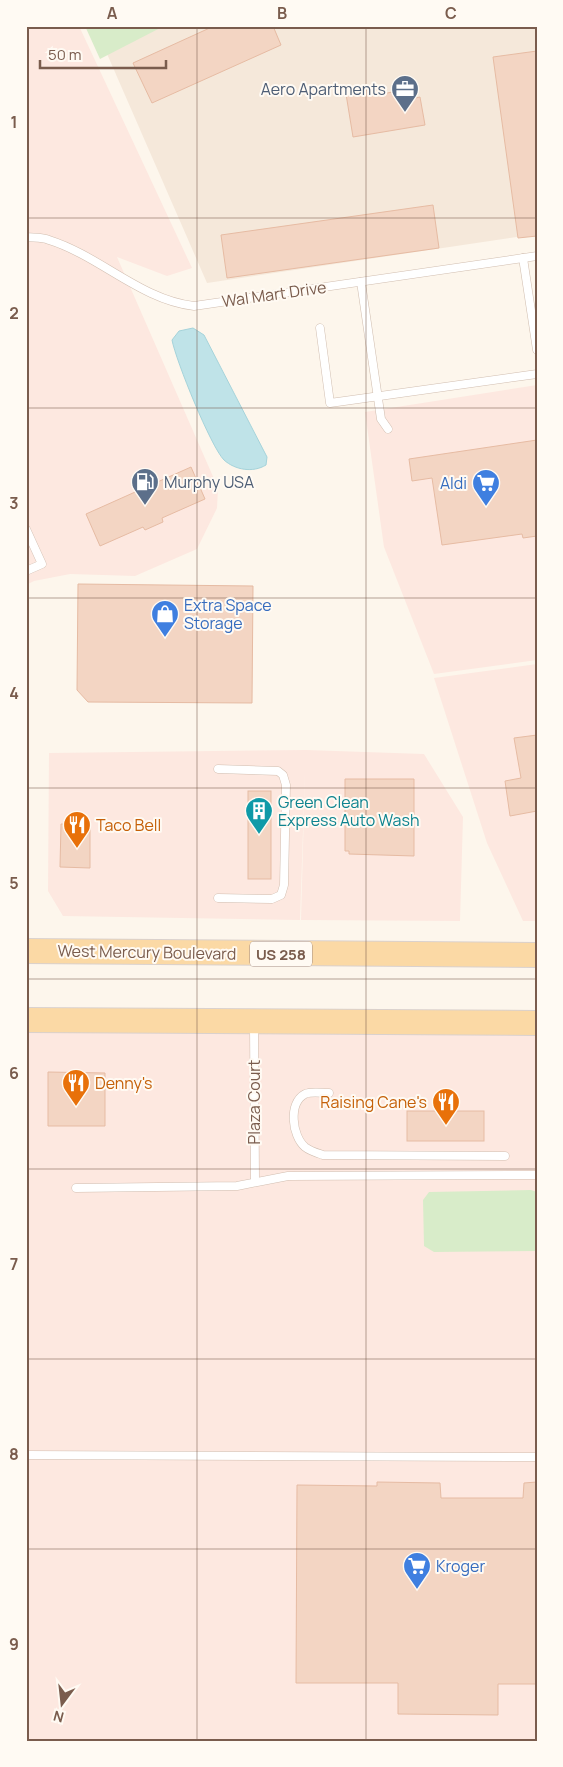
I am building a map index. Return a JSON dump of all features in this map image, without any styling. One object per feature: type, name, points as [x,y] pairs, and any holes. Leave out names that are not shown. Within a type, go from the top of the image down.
[{"type":"main road","name":"West Mercury Boulevard","points":[[26,951],[537,956]]},
{"type":"main road","points":[[26,1020],[537,1023]]},
{"type":"lane","name":"Wal Mart Drive","points":[[26,237],[48,239],[114,272],[163,300],[194,306],[537,256]]},
{"type":"lane","points":[[523,258],[537,350]]},
{"type":"lane","points":[[361,282],[381,419],[388,429]]},
{"type":"lane","points":[[320,328],[330,403],[537,374]]},
{"type":"lane","points":[[26,529],[42,564],[26,572]]},
{"type":"lane","points":[[218,769],[278,771],[283,775],[286,785],[284,885],[281,895],[272,899],[218,898]]},
{"type":"lane","name":"Plaza Court","points":[[254,1022],[255,1182]]},
{"type":"lane","points":[[329,1093],[309,1092],[298,1099],[296,1104],[295,1130],[305,1148],[314,1152],[323,1155],[504,1156]]},
{"type":"lane","points":[[76,1188],[215,1187],[288,1176],[537,1175]]},
{"type":"lane","points":[[26,1455],[537,1456]]},
{"type":"shaded area","points":[[26,26],[79,26],[192,268],[167,276],[117,257],[218,488],[217,508],[197,549],[135,576],[70,574],[34,581],[26,585]]},
{"type":"shaded area","points":[[153,26],[537,26],[537,234],[207,283],[104,47]]},
{"type":"shaded area","points":[[537,385],[537,660],[434,674],[384,547],[365,412]]},
{"type":"shaded area","points":[[537,664],[537,921],[523,921],[487,843],[434,678]]},
{"type":"shaded area","points":[[306,750],[424,754],[463,817],[460,921],[301,920],[305,772],[300,920],[63,916],[48,891],[49,753]]},
{"type":"shaded area","points":[[26,1023],[537,1025],[537,1741],[26,1741]]},
{"type":"green space","points":[[85,26],[164,26],[100,59]]},
{"type":"green space","points":[[531,1190],[537,1192],[537,1251],[434,1252],[424,1246],[423,1200],[429,1192]]},
{"type":"water","points":[[193,328],[204,335],[267,457],[266,465],[250,470],[233,466],[224,460],[211,439],[187,384],[172,340],[179,331]]},
{"type":"building","points":[[214,26],[273,26],[281,45],[152,103],[133,63]]},
{"type":"building","points":[[537,51],[537,236],[518,238],[493,57]]},
{"type":"building","points":[[379,88],[381,94],[399,91],[401,101],[420,97],[425,125],[353,137],[346,94]]},
{"type":"building","points":[[433,205],[439,248],[227,278],[221,235]]},
{"type":"building","name":"Aldi","points":[[537,440],[537,536],[523,538],[522,534],[442,545],[432,478],[412,481],[409,459]]},
{"type":"building","name":"Murphy USA","points":[[191,467],[205,499],[162,518],[163,522],[145,530],[143,527],[100,546],[86,514]]},
{"type":"building","name":"Extra Space Storage","points":[[78,584],[253,586],[252,703],[88,702],[77,690]]},
{"type":"building","points":[[537,735],[537,811],[510,816],[505,781],[521,778],[514,738]]},
{"type":"building","points":[[345,779],[414,779],[414,856],[349,854],[349,851],[345,851]]},
{"type":"building","name":"Green Clean Express Auto Wash","points":[[248,791],[271,791],[271,879],[248,879]]},
{"type":"building","name":"Taco Bell","points":[[61,824],[90,824],[90,868],[60,867]]},
{"type":"building","name":"Denny's","points":[[48,1072],[105,1073],[105,1126],[48,1126]]},
{"type":"building","name":"Raising Cane's","points":[[407,1111],[484,1111],[484,1141],[407,1141]]},
{"type":"building","name":"Kroger","points":[[377,1482],[440,1483],[441,1498],[523,1498],[524,1483],[537,1482],[537,1684],[498,1684],[498,1715],[398,1714],[398,1683],[296,1683],[297,1485],[377,1486]]},
{"type":"place","name":"Aero Apartments","points":[[405,113]]},
{"type":"place","name":"Murphy USA","points":[[145,506]]},
{"type":"place","name":"Aldi","points":[[486,507]]},
{"type":"place","name":"Extra Space Storage","points":[[165,638]]},
{"type":"place","name":"Green Clean Express Auto Wash","points":[[259,835]]},
{"type":"place","name":"Taco Bell","points":[[77,849]]},
{"type":"place","name":"Denny's","points":[[76,1107]]},
{"type":"place","name":"Raising Cane's","points":[[446,1126]]},
{"type":"place","name":"Kroger","points":[[417,1590]]}]
